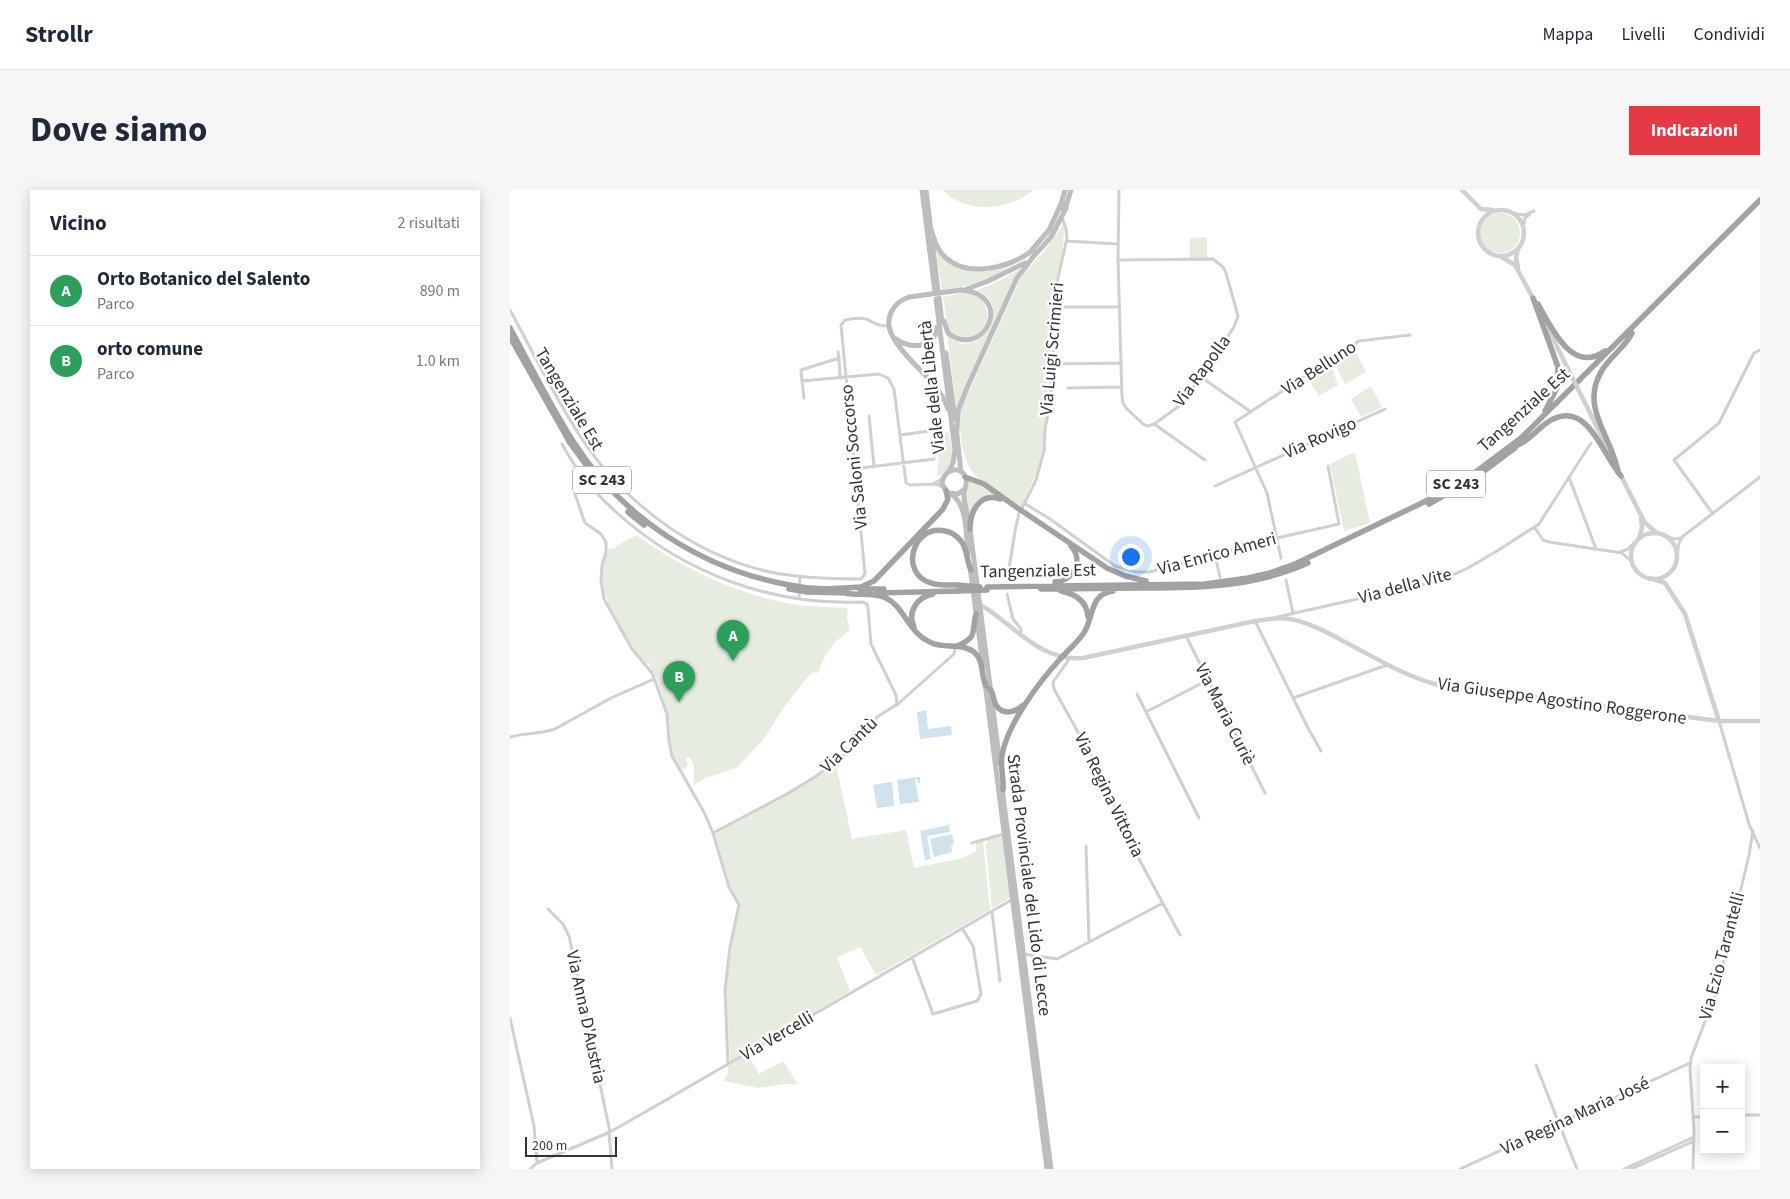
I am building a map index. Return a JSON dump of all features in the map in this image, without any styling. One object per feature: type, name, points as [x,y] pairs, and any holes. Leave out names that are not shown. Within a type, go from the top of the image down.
[{"type":"highway","name":"Tangenziale Est","points":[[510,337],[570,443],[603,488],[629,512],[665,540],[689,555],[731,573],[789,587],[844,593],[1228,582],[1270,573],[1302,561],[1452,487],[1498,456],[1520,438],[1635,326],[1760,200]]},
{"type":"highway","name":"Tangenziale Est","points":[[1032,587],[1208,588],[1229,586],[1266,578],[1299,567],[1448,494],[1476,477],[1518,445],[1760,206]]},
{"type":"highway","points":[[1532,297],[1565,348],[1578,356],[1588,358],[1600,355],[1630,327],[1635,326]]},
{"type":"highway","points":[[1520,438],[1548,407],[1554,396],[1558,380],[1556,359],[1532,297]]},
{"type":"highway","name":"Tangenziale Est","points":[[510,328],[574,442],[608,487],[624,503],[652,526],[690,551],[733,570],[789,587]]},
{"type":"highway","points":[[1619,473],[1595,410],[1594,389],[1598,376],[1605,365],[1632,333]]},
{"type":"highway","points":[[1518,445],[1551,419],[1566,416],[1576,418],[1585,422],[1619,473]]},
{"type":"highway","points":[[966,477],[984,484],[1061,538],[1116,573],[1139,580],[1161,581],[1172,584]]},
{"type":"highway","points":[[826,589],[861,587],[874,581],[940,512],[947,502],[947,491]]},
{"type":"highway","points":[[970,529],[970,518],[974,509],[985,498],[998,498],[1018,508]]},
{"type":"highway","points":[[958,589],[933,584],[919,576],[912,561],[914,549],[920,538],[924,534],[935,530],[946,531],[956,536],[964,546],[970,570]]},
{"type":"highway","points":[[1032,587],[1061,581],[1073,573],[1077,561],[1076,553],[1061,538]]},
{"type":"highway","points":[[1032,587],[1064,592],[1078,597],[1087,611],[1087,626]]},
{"type":"highway","points":[[1003,790],[1002,763],[1004,746],[1029,699],[1062,656],[1082,635],[1087,626],[1093,605],[1100,595],[1107,592],[1137,588]]},
{"type":"highway","name":"Tangenziale Est","points":[[808,590],[958,589]]},
{"type":"highway","points":[[921,637],[914,628],[911,618],[912,611],[918,602],[930,594],[958,589]]},
{"type":"highway","points":[[844,593],[885,597],[894,604],[914,632],[921,637],[935,644],[966,648],[977,655],[981,664],[983,681],[997,706],[1003,711],[1011,712],[1018,710],[1029,699]]},
{"type":"highway","points":[[952,647],[970,638],[974,632],[976,614]]},
{"type":"main road","points":[[922,190],[937,291],[926,190]]},
{"type":"main road","points":[[957,430],[958,411],[1017,278],[1062,217],[1065,190]]},
{"type":"main road","points":[[1001,274],[1044,241],[1071,190]]},
{"type":"main road","points":[[930,229],[943,255],[952,262],[964,266],[985,268],[1001,266],[1018,260],[1033,250]]},
{"type":"main road","points":[[954,441],[948,408],[943,398],[899,346],[889,326],[890,314],[895,304],[910,297],[977,286],[1022,265],[1033,257]]},
{"type":"main road","points":[[937,298],[948,333],[961,340],[973,339],[986,330],[990,322],[991,310],[986,300],[980,294],[961,290]]},
{"type":"main road","points":[[891,333],[898,341],[909,346],[918,346],[931,340],[937,331],[937,298]]},
{"type":"main road","name":"Viale della Libertà","points":[[937,298],[957,430],[961,472]]},
{"type":"main road","name":"Viale della Libertà","points":[[937,298],[954,441],[954,459],[942,482],[947,491]]},
{"type":"main road","name":"Viale della Libertà","points":[[948,472],[955,470],[961,472],[966,477]]},
{"type":"main road","points":[[966,477],[967,484],[964,497],[970,529],[977,604]]},
{"type":"main road","points":[[947,491],[958,494],[965,489]]},
{"type":"main road","points":[[947,491],[958,500],[963,512],[970,570],[977,604]]},
{"type":"main road","name":"Strada Provinciale del Lido di Lecce","points":[[977,604],[976,614],[1003,790],[1024,954],[1049,1169]]},
{"type":"main road","name":"Strada Provinciale del Lido di Lecce","points":[[977,604],[982,624],[1004,834],[1049,1169]]},
{"type":"street","points":[[1119,190],[1118,260],[1123,403],[1143,424],[1147,426],[1154,424],[1206,460]]},
{"type":"street","points":[[1462,190],[1481,209],[1524,214],[1534,210],[1525,218],[1523,239],[1518,248],[1516,258],[1519,271]]},
{"type":"street","points":[[1477,205],[1480,214],[1478,235],[1482,247],[1511,261],[1519,271],[1647,526],[1658,533],[1674,539],[1682,538]]},
{"type":"street","points":[[1480,223],[1489,213],[1495,210]]},
{"type":"street","points":[[1512,213],[1519,219],[1523,228]]},
{"type":"street","name":"Via Luigi Scrimieri","points":[[1018,508],[1024,504],[1036,480],[1042,458],[1057,334],[1056,287],[1066,241],[1066,229],[1062,217]]},
{"type":"street","points":[[1066,241],[1118,244]]},
{"type":"street","points":[[1499,256],[1506,255],[1518,248]]},
{"type":"street","name":"Via Rapolla","points":[[1118,260],[1213,259],[1223,267],[1236,308],[1237,321],[1182,404],[1154,424]]},
{"type":"street","points":[[1057,308],[1119,307]]},
{"type":"street","points":[[510,310],[580,436],[599,463],[624,490],[652,515],[685,537],[718,555],[744,565],[771,572],[800,576],[799,599]]},
{"type":"street","name":"Via Saloni Soccorso","points":[[800,576],[861,579],[865,576],[841,325],[843,321],[863,318],[874,324],[889,326]]},
{"type":"street","name":"Via Belluno","points":[[1256,467],[1235,422],[1359,341],[1410,335]]},
{"type":"street","points":[[1713,514],[1674,460],[1719,423],[1754,354],[1760,350]]},
{"type":"street","points":[[838,352],[840,376]]},
{"type":"street","points":[[804,398],[801,370],[839,358]]},
{"type":"street","points":[[1052,364],[1121,363]]},
{"type":"street","points":[[802,381],[840,376],[879,374],[888,378],[894,389],[903,462],[908,484],[939,485],[947,491]]},
{"type":"street","points":[[1201,377],[1252,412]]},
{"type":"street","points":[[1068,388],[1122,387]]},
{"type":"street","name":"Via Rovigo","points":[[1215,486],[1385,409]]},
{"type":"street","points":[[869,416],[874,466]]},
{"type":"street","points":[[900,436],[930,431]]},
{"type":"street","name":"Via della Vite","points":[[1273,618],[1442,580],[1490,556],[1539,524],[1591,443]]},
{"type":"street","points":[[562,444],[576,468],[605,502],[637,531],[662,548],[703,571],[734,584],[768,593],[820,602],[862,602],[866,604],[872,647],[896,695],[897,705]]},
{"type":"street","points":[[861,468],[934,459]]},
{"type":"street","name":"Via Enrico Ameri","points":[[1024,504],[1050,519],[1114,566],[1127,570],[1149,572],[1277,538],[1339,524],[1328,466]]},
{"type":"street","points":[[1256,467],[1267,493],[1281,558]]},
{"type":"street","points":[[933,484],[940,481],[944,476]]},
{"type":"street","points":[[1569,476],[1596,549]]},
{"type":"street","points":[[1650,578],[1662,577],[1671,571],[1675,566],[1679,543],[1682,538],[1760,477]]},
{"type":"street","points":[[575,494],[584,523],[601,534],[606,542],[601,580],[604,599],[632,649],[648,667],[654,679],[666,714],[672,756],[694,792],[713,833],[727,880],[739,908],[730,946],[725,990],[728,1064]]},
{"type":"street","points":[[1007,580],[1020,513]]},
{"type":"street","points":[[1632,562],[1631,554],[1642,528],[1639,513]]},
{"type":"street","points":[[1535,528],[1543,540],[1549,542],[1625,554],[1639,574],[1663,582],[1669,588],[1685,614],[1719,721],[1738,789],[1760,848]]},
{"type":"street","points":[[1617,552],[1628,550],[1637,540],[1647,534],[1658,533]]},
{"type":"street","points":[[1665,535],[1674,546],[1677,555]]},
{"type":"street","points":[[1215,554],[1220,576]]},
{"type":"street","points":[[1669,588],[1668,581],[1671,571]]},
{"type":"street","points":[[1286,580],[1294,613]]},
{"type":"street","points":[[1007,594],[1015,622],[1021,629],[1020,634]]},
{"type":"street","name":"Via Giuseppe Agostino Roggerone","points":[[977,604],[1044,651],[1070,658],[1083,658],[1255,620],[1289,618],[1331,634],[1407,674],[1438,685],[1719,721],[1760,721]]},
{"type":"street","points":[[982,624],[986,617],[993,614]]},
{"type":"street","points":[[1255,620],[1321,751]]},
{"type":"street","name":"Via Maria Curiè","points":[[1186,636],[1265,793]]},
{"type":"street","name":"Via Cantù","points":[[713,833],[815,777],[851,748],[877,717],[907,697],[950,658],[954,654],[952,647]]},
{"type":"street","name":"Via Regina Vittoria","points":[[1070,658],[1054,682],[1054,688],[1094,761],[1132,846],[1180,935]]},
{"type":"street","points":[[1293,698],[1387,664]]},
{"type":"street","points":[[510,737],[555,729],[611,698],[654,679]]},
{"type":"street","points":[[1146,712],[1208,680]]},
{"type":"street","points":[[1137,694],[1199,818]]},
{"type":"street","points":[[896,695],[907,697]]},
{"type":"street","name":"Via Ezio Tarantelli","points":[[1693,1169],[1694,1136],[1690,1062],[1717,990],[1753,831]]},
{"type":"street","points":[[972,842],[1004,834]]},
{"type":"street","points":[[1086,846],[1089,942]]},
{"type":"street","name":"Via Vercelli","points":[[530,1169],[537,1163],[609,1132],[1013,900]]},
{"type":"street","points":[[1024,954],[1057,959],[1163,903]]},
{"type":"street","name":"Via Anna D'Austria","points":[[548,909],[563,924],[569,936],[609,1132],[612,1169]]},
{"type":"street","points":[[992,911],[1000,982]]},
{"type":"street","points":[[912,957],[933,1014],[977,1001],[980,994],[973,946],[962,928]]},
{"type":"street","points":[[510,1018],[534,1126],[537,1163]]},
{"type":"street","name":"Via Regina Maria José","points":[[1460,1169],[1690,1062]]},
{"type":"street","points":[[1536,1065],[1577,1169]]},
{"type":"street","points":[[1745,1115],[1760,1115]]},
{"type":"street","points":[[1693,1117],[1700,1116]]},
{"type":"street","points":[[1624,1169],[1694,1136]]},
{"type":"street","points":[[1631,1169],[1694,1141]]},
{"type":"shaded area","points":[[942,190],[1034,190],[1012,202],[1000,206],[987,207],[963,203],[952,198]]},
{"type":"shaded area","points":[[1496,213],[1504,213],[1511,216],[1517,222],[1520,233],[1517,244],[1511,250],[1504,253],[1496,253],[1489,250],[1483,244],[1480,237],[1480,229],[1483,222],[1489,216]]},
{"type":"shaded area","points":[[1063,225],[1063,252],[1055,283],[1055,338],[1048,373],[1048,408],[1040,465],[1021,507],[988,486],[972,471],[962,446],[960,411],[1022,275],[1043,253]]},
{"type":"shaded area","points":[[1207,237],[1207,258],[1190,258],[1190,238]]},
{"type":"shaded area","points":[[935,245],[946,261],[963,268],[1013,264],[996,275],[980,282],[942,290]]},
{"type":"shaded area","points":[[1021,269],[1017,274],[957,413],[947,334],[959,342],[970,343],[980,339],[988,330],[993,319],[993,308],[988,297],[976,290],[993,284]]},
{"type":"shaded area","points":[[962,293],[975,295],[983,301],[987,309],[984,327],[979,334],[971,338],[961,338],[948,330],[943,297]]},
{"type":"shaded area","points":[[1354,348],[1366,372],[1345,384],[1334,362]]},
{"type":"shaded area","points":[[1330,363],[1338,385],[1319,396],[1308,378]]},
{"type":"shaded area","points":[[1371,386],[1382,407],[1361,417],[1351,399]]},
{"type":"shaded area","points":[[948,432],[952,448],[951,467],[942,475],[937,476],[939,456],[934,457],[931,434]]},
{"type":"shaded area","points":[[1355,452],[1370,523],[1344,531],[1330,464]]},
{"type":"shaded area","points":[[970,481],[998,496],[988,496],[969,514],[965,494]]},
{"type":"shaded area","points":[[636,535],[695,571],[738,590],[760,597],[806,606],[848,608],[847,617],[850,631],[830,649],[818,673],[813,672],[809,675],[784,707],[763,740],[736,768],[706,778],[694,785],[694,766],[690,757],[686,759],[688,765],[683,769],[674,758],[664,702],[649,666],[652,663],[647,664],[639,656],[624,635],[611,610],[603,586],[602,575],[608,549],[616,548],[616,546]]},
{"type":"shaded area","points":[[836,764],[852,839],[906,830],[914,868],[963,858],[976,851],[976,843],[983,841],[990,910],[876,975],[860,947],[837,957],[850,991],[730,1061],[726,990],[733,937],[740,907],[731,888],[715,833],[815,779]]},
{"type":"shaded area","points":[[1002,837],[1010,898],[992,908],[986,846],[988,839]]},
{"type":"shaded area","points":[[748,1054],[759,1074],[783,1061],[798,1084],[758,1088],[724,1081],[728,1073],[728,1066]]},
{"type":"water","points":[[926,710],[928,729],[951,726],[952,735],[920,739],[917,712]]},
{"type":"water","points":[[920,777],[920,783],[915,779],[919,802],[900,804],[897,780]]},
{"type":"water","points":[[892,783],[894,806],[877,808],[873,785]]},
{"type":"water","points":[[949,825],[950,832],[927,836],[931,859],[925,860],[920,831]]},
{"type":"water","points":[[952,834],[954,844],[951,845],[952,852],[934,857],[930,839]]},
{"type":"place","name":"Orto Botanico del Salento","points":[[733,661]]},
{"type":"place","name":"orto comune","points":[[679,702]]}]
